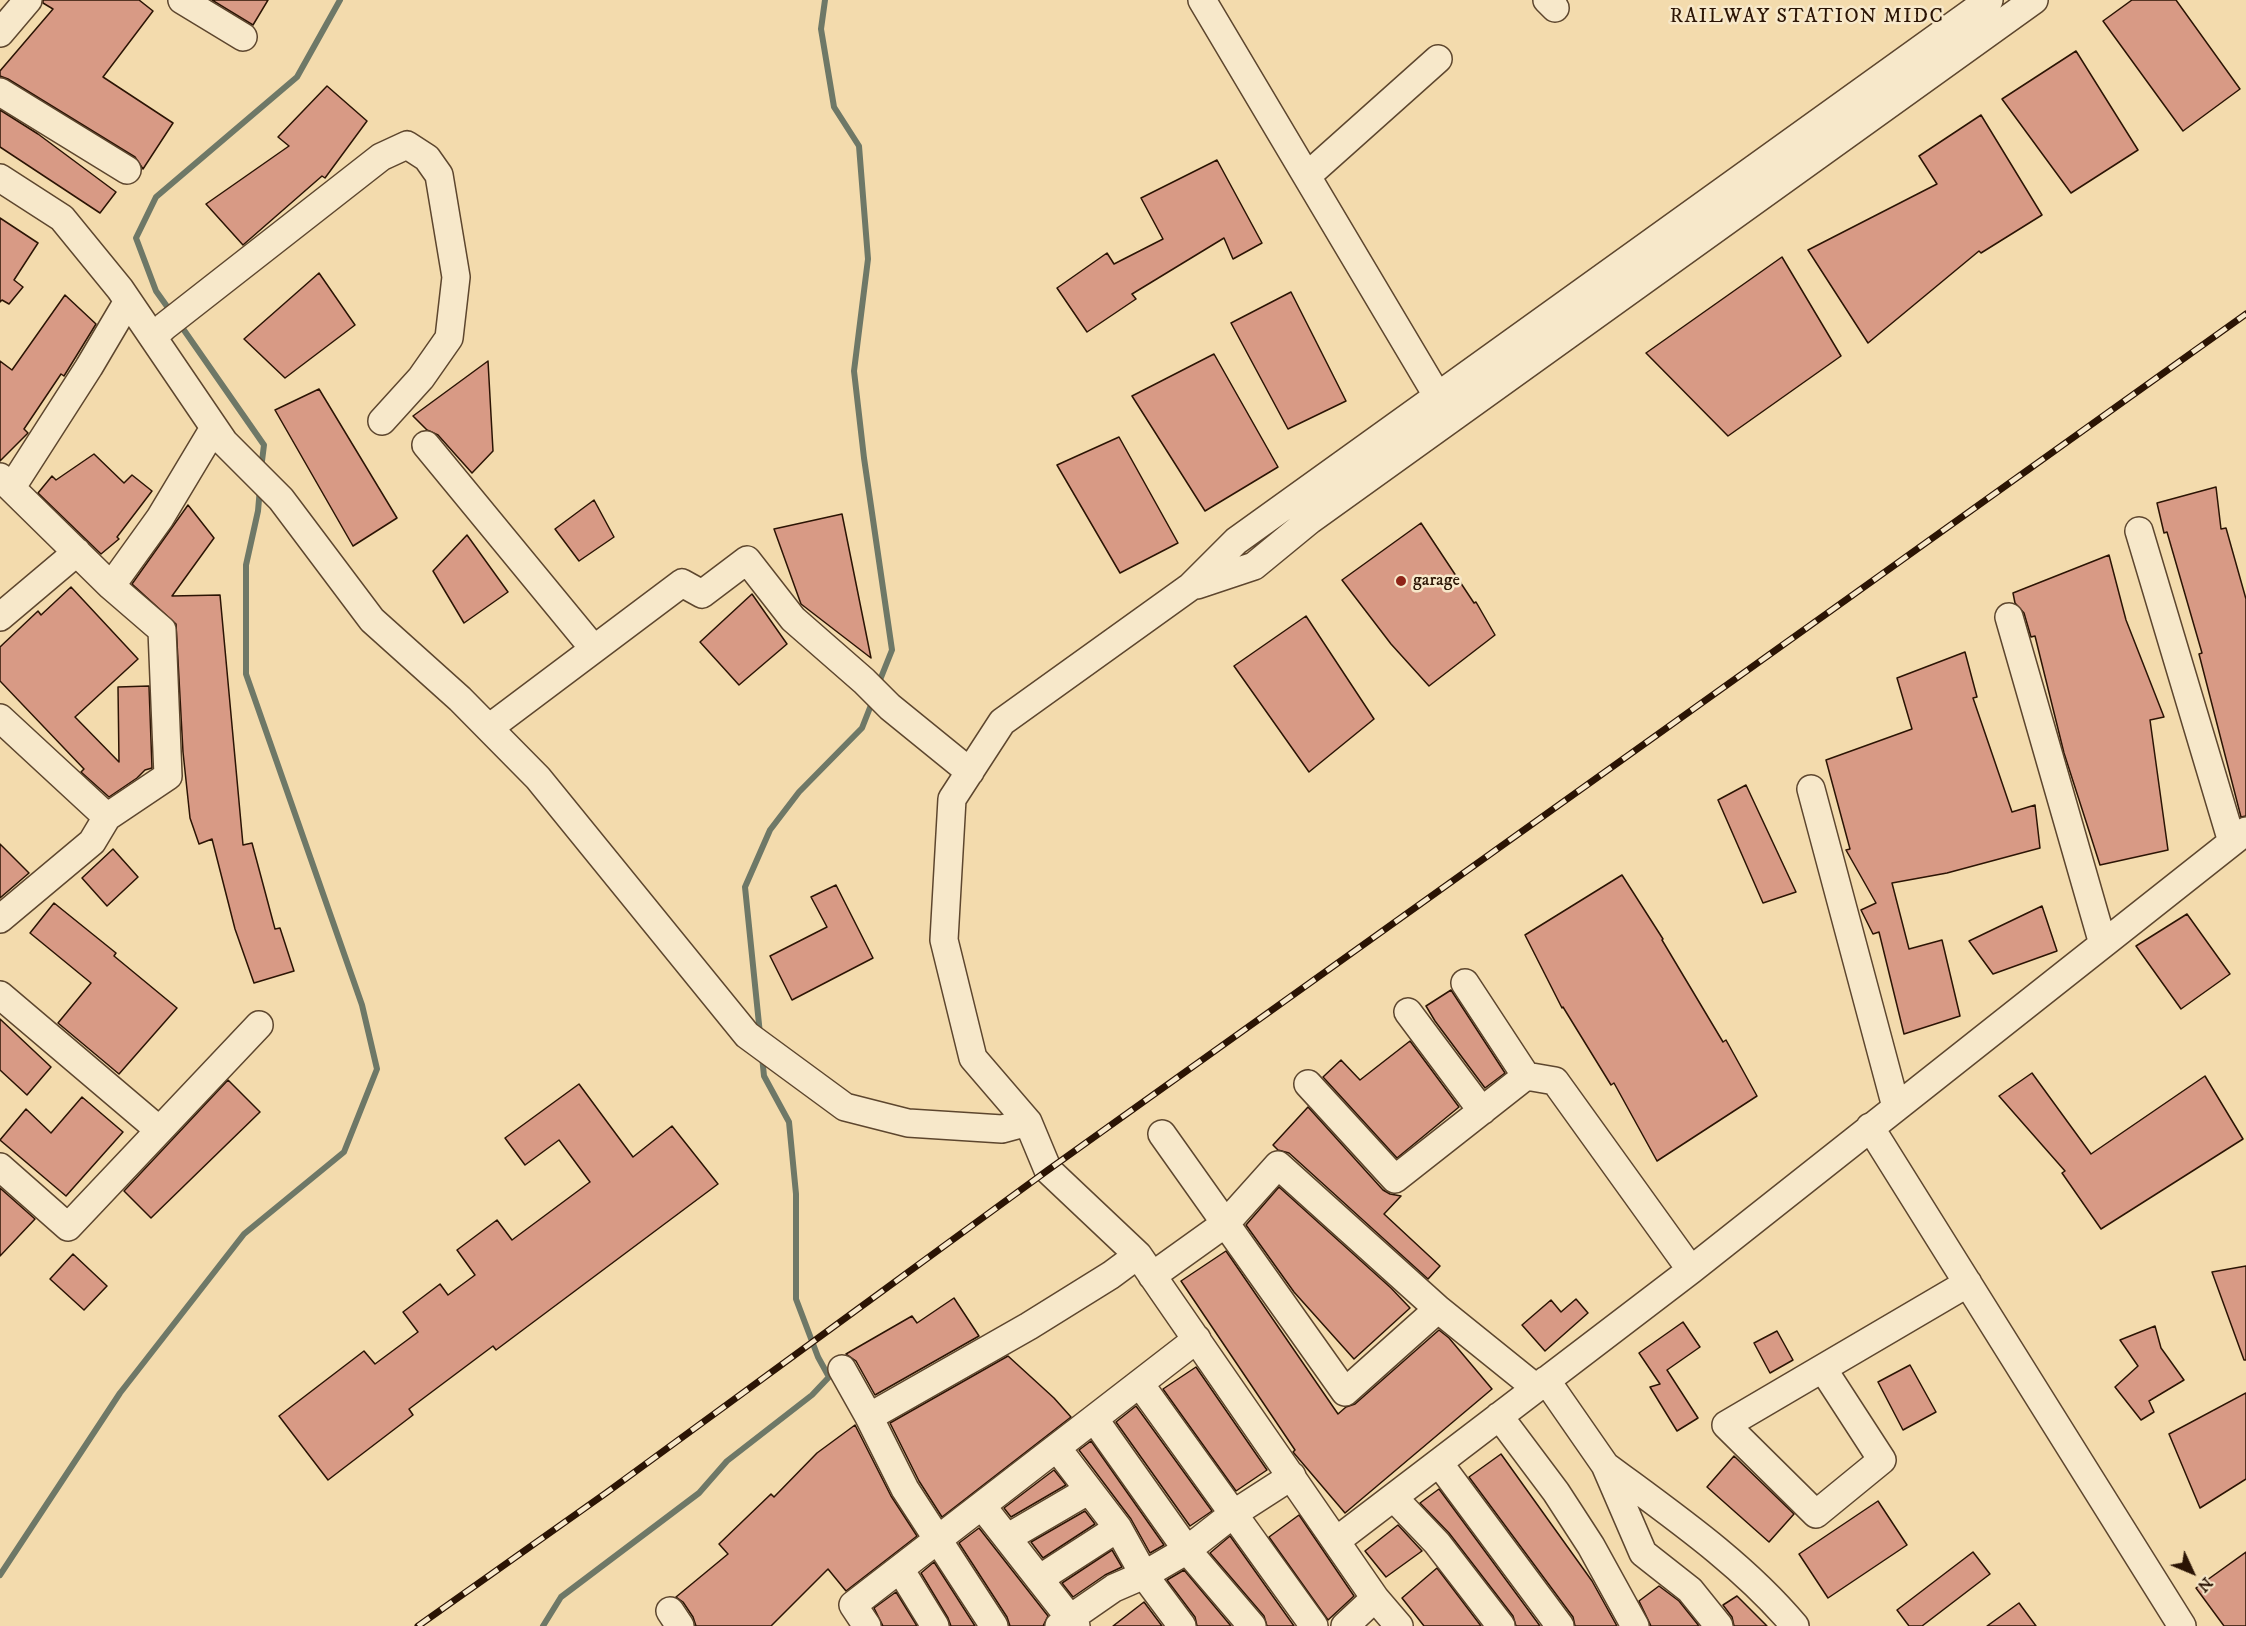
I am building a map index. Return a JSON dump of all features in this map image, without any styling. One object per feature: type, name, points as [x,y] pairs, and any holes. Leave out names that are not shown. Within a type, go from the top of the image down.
[{"type":"street","points":[[0,33],[28,0]]},
{"type":"street","points":[[182,0],[243,37]]},
{"type":"street","points":[[1202,0],[1444,407]]},
{"type":"street","points":[[1444,407],[1989,0]]},
{"type":"street","points":[[1399,1626],[1376,1598],[1145,1266],[1048,1170],[1028,1122],[972,1058],[944,940],[952,799],[1002,722],[1190,588],[1236,541],[1444,407],[2034,0]]},
{"type":"street","points":[[1308,176],[1438,59]]},
{"type":"street","points":[[0,92],[127,170]]},
{"type":"street","points":[[159,332],[381,157],[407,145],[427,158],[439,176],[456,278],[449,338],[421,378],[382,421]]},
{"type":"street","points":[[0,178],[62,218],[128,301],[159,332],[219,435],[281,499],[372,620],[460,699],[538,778],[747,1035],[845,1107],[908,1123],[1002,1129],[1028,1122]]},
{"type":"street","points":[[0,918],[92,842],[107,817],[168,776],[162,630],[111,586],[6,482],[89,367],[128,301]]},
{"type":"street","points":[[111,586],[219,435]]},
{"type":"street","points":[[426,445],[594,649]]},
{"type":"street","points":[[1336,1541],[1690,1270],[2239,837],[2139,531]]},
{"type":"street","points":[[0,617],[77,552]]},
{"type":"street","points":[[489,728],[682,583],[702,594],[747,560],[793,619],[890,707],[970,772]]},
{"type":"street","points":[[2009,617],[2103,944]]},
{"type":"street","points":[[0,718],[107,817]]},
{"type":"street","points":[[1811,789],[1896,1107]]},
{"type":"street","points":[[1465,983],[1526,1076],[1555,1081],[1690,1270]]},
{"type":"street","points":[[0,995],[159,1130]]},
{"type":"street","points":[[1408,1012],[1482,1111]]},
{"type":"street","points":[[0,1167],[68,1227],[259,1024]]},
{"type":"street","points":[[1308,1084],[1395,1179],[1526,1076]]},
{"type":"street","points":[[1870,1127],[2182,1626]]},
{"type":"street","points":[[1162,1134],[1345,1392],[1438,1309]]},
{"type":"street","points":[[869,1417],[1029,1326],[1111,1275],[1145,1266],[1226,1223],[1278,1165],[1438,1309],[1541,1384],[1605,1465],[1643,1553],[1690,1590],[1719,1626]]},
{"type":"street","points":[[1823,1369],[1882,1460],[1816,1514],[1726,1425],[1968,1283]]},
{"type":"street","points":[[867,1626],[854,1605],[1197,1339]]},
{"type":"street","points":[[842,1369],[905,1489],[994,1626]]},
{"type":"street","points":[[1140,1384],[1314,1626]]},
{"type":"street","points":[[1499,1416],[1556,1492],[1591,1546],[1635,1626]]},
{"type":"street","points":[[1095,1420],[1187,1550],[1252,1626]]},
{"type":"street","points":[[1057,1448],[1118,1528],[1144,1575],[1182,1626]]},
{"type":"street","points":[[1439,1463],[1560,1626]]},
{"type":"street","points":[[1605,1465],[1698,1534],[1774,1602],[1795,1626]]},
{"type":"street","points":[[982,1506],[1039,1579],[1068,1623],[1114,1588],[1144,1575],[1187,1550],[1233,1514],[1292,1476]]},
{"type":"street","points":[[1007,1538],[1089,1490]]},
{"type":"street","points":[[1394,1498],[1437,1543],[1501,1626]]},
{"type":"street","points":[[1039,1579],[1118,1528]]},
{"type":"street","points":[[900,1569],[935,1626]]},
{"type":"street","points":[[1345,1626],[1376,1598]]},
{"type":"building","points":[[43,0],[139,0],[153,11],[103,77],[173,123],[143,169],[135,157],[0,76],[0,71],[53,9],[43,3]]},
{"type":"building","points":[[212,0],[268,0],[253,25]]},
{"type":"building","points":[[2132,0],[2176,0],[2240,89],[2183,131],[2103,21]]},
{"type":"building","points":[[2076,51],[2138,150],[2071,193],[2002,99]]},
{"type":"building","points":[[327,86],[367,121],[325,178],[322,176],[243,245],[206,204],[289,146],[278,137]]},
{"type":"building","points":[[0,110],[38,134],[116,192],[100,213],[0,147]]},
{"type":"building","points":[[1981,115],[2042,215],[1981,253],[1979,251],[1868,343],[1808,250],[1937,184],[1919,156]]},
{"type":"building","points":[[1217,160],[1262,243],[1233,259],[1224,238],[1132,294],[1136,299],[1087,332],[1057,288],[1107,253],[1114,264],[1163,239],[1141,198]]},
{"type":"building","points":[[0,218],[38,243],[14,280],[23,287],[9,304],[2,300],[0,302]]},
{"type":"building","points":[[1782,257],[1841,356],[1728,436],[1646,353]]},
{"type":"building","points":[[319,273],[355,325],[285,378],[244,339]]},
{"type":"building","points":[[1291,292],[1346,401],[1288,429],[1231,323]]},
{"type":"building","points":[[65,295],[96,324],[64,376],[61,374],[24,429],[28,433],[0,461],[0,361],[12,370]]},
{"type":"building","points":[[1214,354],[1278,467],[1205,511],[1132,396]]},
{"type":"building","points":[[488,361],[493,451],[472,473],[438,435],[427,430],[413,416]]},
{"type":"building","points":[[319,389],[397,518],[353,546],[275,410]]},
{"type":"building","points":[[1119,437],[1178,543],[1120,573],[1057,465]]},
{"type":"building","points":[[94,454],[124,483],[132,475],[152,491],[117,537],[119,539],[101,554],[38,493],[52,476],[56,480]]},
{"type":"building","points":[[2216,487],[2221,529],[2226,528],[2246,599],[2246,816],[2241,817],[2199,654],[2202,653],[2167,532],[2164,533],[2157,503]]},
{"type":"building","points":[[594,500],[614,537],[579,561],[555,529]]},
{"type":"building","points":[[188,505],[214,538],[172,596],[220,595],[243,845],[252,843],[275,929],[280,928],[294,971],[254,983],[235,929],[212,839],[199,844],[190,818],[183,752],[176,624],[132,584]]},
{"type":"building","points":[[842,514],[871,658],[801,604],[774,529]]},
{"type":"building","points":[[1421,523],[1474,603],[1476,602],[1495,635],[1429,686],[1391,644],[1342,580]]},
{"type":"building","points":[[467,535],[508,592],[464,623],[433,571]]},
{"type":"building","points":[[2109,555],[2126,620],[2164,717],[2150,720],[2168,850],[2100,865],[2064,753],[2035,636],[2031,637],[2024,613],[2015,603],[2013,593]]},
{"type":"building","points":[[71,587],[138,659],[75,717],[119,762],[118,687],[149,686],[152,768],[145,770],[109,797],[81,772],[84,769],[0,681],[0,647],[38,611],[41,615]]},
{"type":"building","points":[[752,594],[787,644],[739,685],[700,642]]},
{"type":"building","points":[[1306,616],[1374,719],[1309,772],[1234,666]]},
{"type":"building","points":[[1965,652],[1977,697],[1973,698],[2012,812],[2035,805],[2040,848],[1947,873],[1892,883],[1909,949],[1942,940],[1960,1016],[1904,1034],[1879,932],[1873,934],[1861,910],[1876,903],[1846,850],[1850,849],[1826,760],[1912,729],[1897,678]]},
{"type":"building","points":[[1746,785],[1796,892],[1763,903],[1718,800]]},
{"type":"building","points":[[0,844],[29,873],[0,898]]},
{"type":"building","points":[[113,849],[138,877],[107,906],[82,878]]},
{"type":"building","points":[[1622,875],[1663,939],[1723,1042],[1726,1040],[1757,1096],[1657,1161],[1614,1083],[1611,1085],[1562,1008],[1525,935]]},
{"type":"building","points":[[836,885],[873,958],[792,1000],[770,956],[827,927],[811,897]]},
{"type":"building","points":[[54,903],[116,953],[114,956],[177,1008],[119,1074],[58,1023],[91,983],[30,933]]},
{"type":"building","points":[[2042,906],[2057,951],[1993,974],[1969,941]]},
{"type":"building","points":[[2187,914],[2230,974],[2181,1009],[2136,946]]},
{"type":"building","points":[[1451,990],[1505,1073],[1485,1088],[1426,1006]]},
{"type":"building","points":[[0,1019],[51,1067],[27,1095],[0,1070]]},
{"type":"building","points":[[1410,1041],[1459,1107],[1397,1158],[1323,1077],[1341,1060],[1360,1080]]},
{"type":"building","points":[[2032,1073],[2091,1154],[2205,1076],[2243,1139],[2101,1229],[2062,1173],[2065,1171],[1999,1096]]},
{"type":"building","points":[[228,1080],[260,1112],[151,1218],[124,1191]]},
{"type":"building","points":[[579,1084],[633,1157],[672,1126],[718,1184],[496,1350],[493,1346],[409,1409],[413,1415],[328,1480],[279,1416],[364,1351],[375,1364],[418,1332],[403,1312],[440,1284],[448,1295],[475,1275],[457,1250],[497,1220],[512,1240],[590,1182],[559,1140],[525,1165],[505,1138]]},
{"type":"building","points":[[82,1097],[123,1132],[66,1196],[0,1140],[26,1109],[51,1133]]},
{"type":"building","points":[[1308,1107],[1383,1190],[1401,1196],[1384,1214],[1440,1266],[1428,1279],[1289,1153],[1278,1150],[1273,1145]]},
{"type":"building","points":[[1279,1187],[1391,1288],[1410,1308],[1354,1359],[1294,1292],[1246,1225]]},
{"type":"building","points":[[0,1188],[35,1219],[0,1256]]},
{"type":"building","points":[[1226,1251],[1338,1414],[1346,1407],[1355,1404],[1439,1330],[1449,1338],[1492,1389],[1345,1513],[1293,1452],[1295,1450],[1181,1281]]},
{"type":"building","points":[[73,1254],[107,1286],[84,1310],[50,1279]]},
{"type":"building","points":[[2246,1266],[2246,1360],[2244,1360],[2212,1272]]},
{"type":"building","points":[[954,1298],[979,1336],[875,1395],[856,1361],[846,1354],[912,1316],[917,1323]]},
{"type":"building","points":[[1576,1299],[1588,1313],[1545,1351],[1522,1325],[1551,1300],[1561,1312]]},
{"type":"building","points":[[1683,1322],[1700,1347],[1667,1370],[1698,1418],[1677,1431],[1650,1387],[1660,1384],[1639,1353]]},
{"type":"building","points":[[2155,1326],[2161,1348],[2184,1380],[2149,1401],[2154,1412],[2141,1420],[2115,1387],[2138,1366],[2120,1340]]},
{"type":"building","points":[[1777,1331],[1793,1360],[1770,1373],[1754,1343]]},
{"type":"building","points":[[1008,1356],[1054,1398],[1071,1417],[942,1517],[919,1481],[890,1423]]},
{"type":"building","points":[[1910,1365],[1936,1412],[1903,1430],[1878,1382]]},
{"type":"building","points":[[1196,1367],[1267,1470],[1236,1491],[1163,1389]]},
{"type":"building","points":[[2246,1393],[2246,1479],[2200,1508],[2169,1434]]},
{"type":"building","points":[[1136,1406],[1212,1511],[1190,1526],[1116,1422]]},
{"type":"building","points":[[855,1425],[891,1496],[917,1536],[846,1591],[828,1569],[771,1626],[696,1626],[683,1602],[676,1597],[728,1554],[719,1544],[771,1494],[774,1497],[817,1453]]},
{"type":"building","points":[[1091,1441],[1164,1545],[1150,1553],[1131,1519],[1079,1450]]},
{"type":"building","points":[[1501,1454],[1592,1581],[1617,1626],[1575,1626],[1573,1617],[1469,1477]]},
{"type":"building","points":[[1734,1456],[1794,1514],[1769,1542],[1707,1487]]},
{"type":"building","points":[[1054,1470],[1066,1485],[1011,1517],[1004,1508]]},
{"type":"building","points":[[1439,1489],[1540,1626],[1516,1626],[1513,1616],[1449,1533],[1420,1503]]},
{"type":"building","points":[[1878,1501],[1907,1545],[1828,1598],[1799,1554]]},
{"type":"building","points":[[1085,1511],[1095,1524],[1043,1558],[1031,1542]]},
{"type":"building","points":[[1299,1515],[1354,1596],[1328,1620],[1269,1537]]},
{"type":"building","points":[[1398,1525],[1422,1551],[1386,1577],[1365,1551]]},
{"type":"building","points":[[979,1528],[1048,1616],[1043,1626],[1010,1626],[1007,1617],[959,1543]]},
{"type":"building","points":[[1230,1536],[1294,1626],[1267,1626],[1264,1616],[1210,1553]]},
{"type":"building","points":[[1112,1550],[1122,1567],[1105,1575],[1073,1597],[1062,1583]]},
{"type":"building","points":[[1973,1552],[1990,1574],[1922,1626],[1909,1626],[1897,1610]]},
{"type":"building","points":[[2246,1552],[2246,1626],[2224,1626],[2196,1588]]},
{"type":"building","points":[[934,1562],[975,1626],[951,1626],[921,1573]]},
{"type":"building","points":[[1437,1568],[1481,1626],[1424,1626],[1402,1598]]},
{"type":"building","points":[[1184,1570],[1231,1626],[1197,1626],[1195,1617],[1167,1580]]},
{"type":"building","points":[[1659,1586],[1679,1601],[1699,1626],[1651,1626],[1639,1601]]},
{"type":"building","points":[[896,1592],[917,1626],[883,1626],[874,1608]]},
{"type":"building","points":[[1737,1596],[1767,1626],[1734,1626],[1732,1617],[1723,1605]]},
{"type":"building","points":[[1144,1602],[1162,1626],[1113,1626]]},
{"type":"building","points":[[2019,1603],[2036,1626],[1987,1626]]},
{"type":"waterway","points":[[171,312],[156,291],[136,238],[156,197],[297,77],[340,0]]},
{"type":"waterway","points":[[825,0],[821,29],[834,107],[859,146],[868,259],[854,371],[864,458],[892,650],[878,685]]},
{"type":"waterway","points":[[179,323],[264,445],[261,469]]},
{"type":"waterway","points":[[0,1575],[120,1393],[244,1234],[344,1152],[377,1069],[362,1005],[246,674],[246,565],[258,511],[260,488]]},
{"type":"waterway","points":[[760,1034],[745,887],[770,830],[799,792],[862,728],[873,700]]},
{"type":"waterway","points":[[543,1626],[561,1597],[699,1493],[727,1461],[812,1395],[829,1377],[818,1357],[796,1299],[796,1194],[789,1122],[764,1076],[762,1056]]},
{"type":"railway","points":[[418,1626],[606,1493],[1048,1170],[2246,314]]},
{"type":"place","name":"garage","points":[[1401,581]]},
{"type":"district","name":"RAILWAY STATION MIDC","points":[[1807,18]]}]
